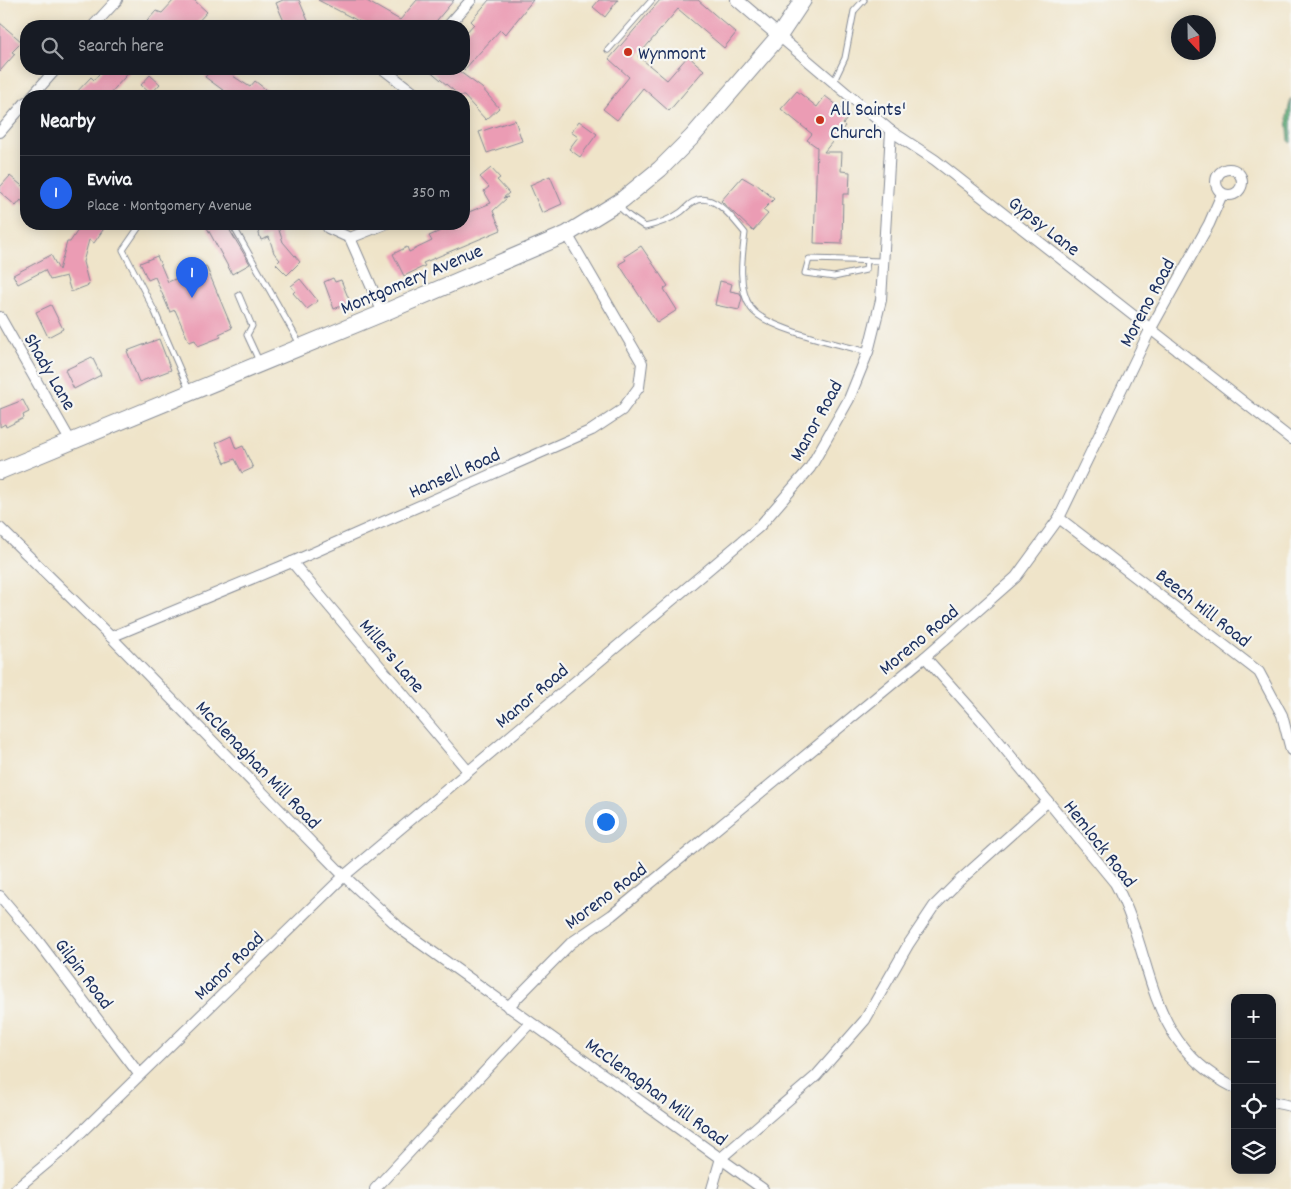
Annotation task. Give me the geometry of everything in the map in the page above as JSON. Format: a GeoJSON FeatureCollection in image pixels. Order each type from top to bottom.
{"type":"FeatureCollection","features":[{"type":"Feature","properties":{"kind":"main road","name":"Montgomery Avenue"},"geometry":{"type":"LineString","coordinates":[[0,471],[302,347],[567,234],[616,204],[660,168],[692,137],[779,36],[803,0]]}},
{"type":"Feature","properties":{"kind":"street"},"geometry":{"type":"LineString","coordinates":[[98,20],[116,0]]}},
{"type":"Feature","properties":{"kind":"street"},"geometry":{"type":"LineString","coordinates":[[453,20],[471,0]]}},
{"type":"Feature","properties":{"kind":"street"},"geometry":{"type":"LineString","coordinates":[[737,0],[779,36]]}},
{"type":"Feature","properties":{"kind":"street","name":"Gypsy Lane"},"geometry":{"type":"LineString","coordinates":[[779,36],[891,131],[935,160],[1291,439]]}},
{"type":"Feature","properties":{"kind":"street"},"geometry":{"type":"LineString","coordinates":[[37,90],[51,75]]}},
{"type":"Feature","properties":{"kind":"street"},"geometry":{"type":"LineString","coordinates":[[391,75],[410,90]]}},
{"type":"Feature","properties":{"kind":"street"},"geometry":{"type":"LineString","coordinates":[[0,132],[20,109]]}},
{"type":"Feature","properties":{"kind":"street","name":"Manor Road"},"geometry":{"type":"LineString","coordinates":[[16,1189],[64,1149],[344,876],[760,527],[810,468],[849,399],[868,352],[881,300],[891,131]]}},
{"type":"Feature","properties":{"kind":"street","name":"Moreno Road"},"geometry":{"type":"LineString","coordinates":[[508,1006],[571,943],[612,915],[925,657],[1016,577],[1059,518],[1150,330],[1209,224],[1222,194]]}},
{"type":"Feature","properties":{"kind":"street"},"geometry":{"type":"LineString","coordinates":[[332,230],[350,238],[383,313]]}},
{"type":"Feature","properties":{"kind":"street"},"geometry":{"type":"LineString","coordinates":[[350,238],[370,230]]}},
{"type":"Feature","properties":{"kind":"street","name":"Hansell Road"},"geometry":{"type":"LineString","coordinates":[[111,637],[292,562],[592,430],[622,410],[639,387],[642,363],[567,234]]}},
{"type":"Feature","properties":{"kind":"street","name":"Shady Lane"},"geometry":{"type":"LineString","coordinates":[[0,317],[71,442]]}},
{"type":"Feature","properties":{"kind":"street","name":"Beech Hill Road"},"geometry":{"type":"LineString","coordinates":[[1059,518],[1259,672],[1282,716],[1291,750]]}},
{"type":"Feature","properties":{"kind":"street","name":"McClenaghan Mill Road"},"geometry":{"type":"LineString","coordinates":[[0,528],[111,637],[344,876],[402,930],[763,1189]]}},
{"type":"Feature","properties":{"kind":"street","name":"Millers Lane"},"geometry":{"type":"LineString","coordinates":[[292,562],[468,771]]}},
{"type":"Feature","properties":{"kind":"street","name":"Hemlock Road"},"geometry":{"type":"LineString","coordinates":[[925,657],[982,721],[1115,883],[1126,904],[1159,1009],[1174,1036],[1185,1052],[1197,1063],[1231,1085]]}},
{"type":"Feature","properties":{"kind":"street"},"geometry":{"type":"LineString","coordinates":[[712,1189],[721,1158],[816,1076],[865,1020],[908,945],[934,906],[1047,802]]}},
{"type":"Feature","properties":{"kind":"street","name":"Gilpin Road"},"geometry":{"type":"LineString","coordinates":[[0,896],[38,941],[139,1074]]}},
{"type":"Feature","properties":{"kind":"street"},"geometry":{"type":"LineString","coordinates":[[375,1189],[530,1023]]}},
{"type":"Feature","properties":{"kind":"street"},"geometry":{"type":"LineString","coordinates":[[1276,1103],[1291,1106]]}},
{"type":"Feature","properties":{"kind":"lane"},"geometry":{"type":"LineString","coordinates":[[608,50],[652,0]]}},
{"type":"Feature","properties":{"kind":"lane"},"geometry":{"type":"LineString","coordinates":[[834,81],[845,58],[854,11],[864,0]]}},
{"type":"Feature","properties":{"kind":"lane"},"geometry":{"type":"LineString","coordinates":[[616,204],[645,227],[661,224],[680,213],[694,201],[708,200],[728,212],[745,233],[742,277],[750,306],[758,317],[807,336],[868,352]]}},
{"type":"Feature","properties":{"kind":"lane"},"geometry":{"type":"LineString","coordinates":[[137,230],[123,250],[156,312],[190,393]]}},
{"type":"Feature","properties":{"kind":"lane"},"geometry":{"type":"LineString","coordinates":[[235,230],[302,347]]}},
{"type":"Feature","properties":{"kind":"lane"},"geometry":{"type":"LineString","coordinates":[[867,260],[866,270],[834,277],[805,273],[809,259],[867,260],[884,261]]}},
{"type":"Feature","properties":{"kind":"lane"},"geometry":{"type":"LineString","coordinates":[[239,296],[252,326],[247,335],[261,364]]}},
{"type":"Feature","properties":{"kind":"green space"},"geometry":{"type":"Polygon","coordinates":[[[1291,98],[1291,143],[1289,142],[1287,116],[1291,98]]]}},
{"type":"Feature","properties":{"kind":"building"},"geometry":{"type":"Polygon","coordinates":[[[174,0],[194,0],[207,12],[200,20],[148,20],[156,11],[162,13],[174,0]]]}},
{"type":"Feature","properties":{"kind":"building"},"geometry":{"type":"Polygon","coordinates":[[[283,0],[299,0],[308,20],[283,20],[276,3],[283,0]]]}},
{"type":"Feature","properties":{"kind":"building"},"geometry":{"type":"Polygon","coordinates":[[[318,0],[365,0],[400,20],[356,20],[318,0]]]}},
{"type":"Feature","properties":{"kind":"building"},"geometry":{"type":"Polygon","coordinates":[[[417,0],[454,0],[437,20],[400,20],[417,0]]]}},
{"type":"Feature","properties":{"kind":"building"},"geometry":{"type":"Polygon","coordinates":[[[489,0],[533,0],[505,35],[500,30],[470,63],[470,28],[474,24],[471,21],[489,0]]]}},
{"type":"Feature","properties":{"kind":"building"},"geometry":{"type":"Polygon","coordinates":[[[599,0],[618,0],[605,17],[593,7],[599,0]]]}},
{"type":"Feature","properties":{"kind":"building","name":"Wynmont"},"geometry":{"type":"Polygon","coordinates":[[[660,0],[698,0],[736,33],[724,48],[678,9],[638,56],[667,80],[688,56],[704,70],[669,111],[643,88],[617,120],[603,109],[629,77],[609,59],[660,0]]]}},
{"type":"Feature","properties":{"kind":"building"},"geometry":{"type":"Polygon","coordinates":[[[0,23],[20,40],[20,44],[12,52],[15,54],[0,71],[0,23]]]}},
{"type":"Feature","properties":{"kind":"building"},"geometry":{"type":"Polygon","coordinates":[[[98,75],[127,75],[113,90],[79,90],[91,77],[94,80],[98,75]]]}},
{"type":"Feature","properties":{"kind":"building"},"geometry":{"type":"Polygon","coordinates":[[[150,75],[160,84],[155,90],[147,90],[141,85],[150,75]]]}},
{"type":"Feature","properties":{"kind":"building"},"geometry":{"type":"Polygon","coordinates":[[[207,75],[234,75],[250,87],[255,81],[266,90],[223,90],[205,77],[207,75]]]}},
{"type":"Feature","properties":{"kind":"building"},"geometry":{"type":"Polygon","coordinates":[[[435,75],[464,75],[482,88],[499,108],[486,120],[470,103],[470,90],[453,90],[435,75]]]}},
{"type":"Feature","properties":{"kind":"building"},"geometry":{"type":"Polygon","coordinates":[[[797,91],[817,107],[825,96],[850,115],[843,124],[845,126],[824,152],[842,152],[841,171],[850,172],[849,194],[843,194],[842,244],[814,243],[817,147],[807,140],[812,134],[781,109],[797,91]]]}},
{"type":"Feature","properties":{"kind":"building"},"geometry":{"type":"Polygon","coordinates":[[[515,120],[522,141],[487,153],[479,132],[515,120]]]}},
{"type":"Feature","properties":{"kind":"building"},"geometry":{"type":"Polygon","coordinates":[[[579,121],[597,134],[580,157],[569,149],[578,137],[571,132],[579,121]]]}},
{"type":"Feature","properties":{"kind":"building"},"geometry":{"type":"Polygon","coordinates":[[[491,168],[500,178],[497,180],[509,193],[503,198],[508,197],[493,211],[501,230],[423,263],[425,266],[404,276],[393,254],[407,247],[409,252],[432,241],[429,236],[442,230],[470,230],[470,212],[491,203],[484,191],[489,187],[480,177],[491,168]]]}},
{"type":"Feature","properties":{"kind":"building"},"geometry":{"type":"Polygon","coordinates":[[[10,176],[20,184],[20,201],[16,206],[0,192],[0,187],[10,176]]]}},
{"type":"Feature","properties":{"kind":"building"},"geometry":{"type":"Polygon","coordinates":[[[550,176],[562,204],[542,213],[530,185],[550,176]]]}},
{"type":"Feature","properties":{"kind":"building"},"geometry":{"type":"Polygon","coordinates":[[[742,177],[755,183],[774,199],[763,210],[768,214],[753,231],[721,201],[742,177]]]}},
{"type":"Feature","properties":{"kind":"building"},"geometry":{"type":"Polygon","coordinates":[[[78,230],[103,230],[94,243],[89,240],[83,262],[89,285],[71,292],[66,276],[50,280],[45,270],[18,284],[13,275],[51,255],[59,270],[67,242],[70,242],[78,230]]]}},
{"type":"Feature","properties":{"kind":"building"},"geometry":{"type":"Polygon","coordinates":[[[208,230],[230,230],[250,264],[232,274],[208,230]]]}},
{"type":"Feature","properties":{"kind":"building"},"geometry":{"type":"Polygon","coordinates":[[[258,230],[279,230],[283,242],[300,262],[287,275],[276,264],[280,260],[274,253],[269,237],[261,240],[258,230]]]}},
{"type":"Feature","properties":{"kind":"building"},"geometry":{"type":"Polygon","coordinates":[[[641,246],[668,286],[664,289],[677,310],[657,323],[619,264],[626,260],[624,257],[641,246]]]}},
{"type":"Feature","properties":{"kind":"building"},"geometry":{"type":"Polygon","coordinates":[[[157,256],[168,282],[206,266],[232,328],[219,334],[221,337],[198,346],[195,340],[189,342],[175,310],[170,312],[155,277],[148,280],[140,263],[157,256]]]}},
{"type":"Feature","properties":{"kind":"building"},"geometry":{"type":"Polygon","coordinates":[[[333,278],[335,282],[341,280],[350,302],[334,309],[324,282],[333,278]]]}},
{"type":"Feature","properties":{"kind":"building"},"geometry":{"type":"Polygon","coordinates":[[[300,279],[318,301],[307,309],[293,293],[295,291],[291,286],[300,279]]]}},
{"type":"Feature","properties":{"kind":"building"},"geometry":{"type":"Polygon","coordinates":[[[720,281],[732,284],[730,291],[740,293],[742,298],[739,310],[715,305],[720,281]]]}},
{"type":"Feature","properties":{"kind":"building"},"geometry":{"type":"Polygon","coordinates":[[[51,305],[63,329],[48,337],[36,312],[51,305]]]}},
{"type":"Feature","properties":{"kind":"building"},"geometry":{"type":"Polygon","coordinates":[[[159,339],[171,370],[139,382],[127,351],[159,339]]]}},
{"type":"Feature","properties":{"kind":"building"},"geometry":{"type":"Polygon","coordinates":[[[92,357],[101,375],[74,389],[65,370],[92,357]]]}},
{"type":"Feature","properties":{"kind":"building"},"geometry":{"type":"Polygon","coordinates":[[[23,400],[29,412],[23,415],[24,418],[6,427],[5,424],[0,427],[0,409],[23,400]]]}},
{"type":"Feature","properties":{"kind":"building"},"geometry":{"type":"Polygon","coordinates":[[[231,436],[236,449],[243,446],[253,468],[242,473],[235,459],[225,463],[216,443],[231,436]]]}},
{"type":"Feature","properties":{"kind":"place","name":"Wynmont"},"geometry":{"type":"Point","coordinates":[628,52]}},
{"type":"Feature","properties":{"kind":"place","name":"All Saints' Church"},"geometry":{"type":"Point","coordinates":[820,120]}},
{"type":"Feature","properties":{"kind":"place","name":"Evviva"},"geometry":{"type":"Point","coordinates":[192,298]}}]}
